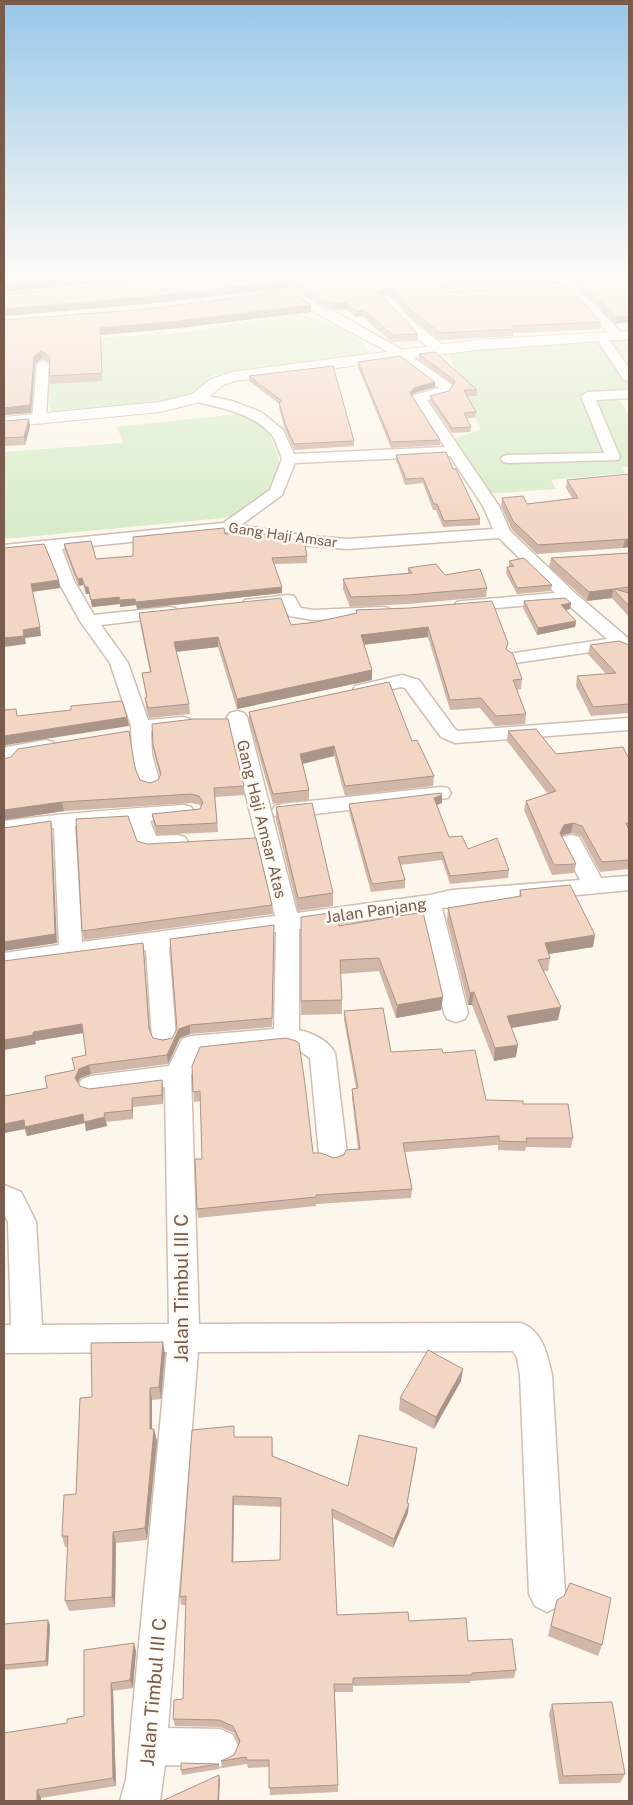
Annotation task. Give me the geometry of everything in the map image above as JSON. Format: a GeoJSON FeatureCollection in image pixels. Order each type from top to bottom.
{"type":"FeatureCollection","features":[{"type":"Feature","properties":{"kind":"street"},"geometry":{"type":"LineString","coordinates":[[198,398],[217,382],[232,377],[340,362]]}},
{"type":"Feature","properties":{"kind":"street"},"geometry":{"type":"LineString","coordinates":[[411,362],[446,387],[443,392],[419,398],[490,506],[503,534],[624,645]]}},
{"type":"Feature","properties":{"kind":"street"},"geometry":{"type":"LineString","coordinates":[[619,362],[629,377]]}},
{"type":"Feature","properties":{"kind":"street"},"geometry":{"type":"LineString","coordinates":[[39,419],[43,364]]}},
{"type":"Feature","properties":{"kind":"street"},"geometry":{"type":"LineString","coordinates":[[508,459],[613,456],[588,396],[629,394]]}},
{"type":"Feature","properties":{"kind":"street"},"geometry":{"type":"LineString","coordinates":[[4,422],[160,407],[198,398],[227,404],[256,415],[278,434],[289,459],[277,492],[227,526]]}},
{"type":"Feature","properties":{"kind":"street"},"geometry":{"type":"LineString","coordinates":[[289,459],[455,451]]}},
{"type":"Feature","properties":{"kind":"street","name":"Gang Haji Amsar"},"geometry":{"type":"LineString","coordinates":[[4,550],[227,526],[300,540],[347,544],[503,534]]}},
{"type":"Feature","properties":{"kind":"street"},"geometry":{"type":"LineString","coordinates":[[53,546],[66,582],[89,620],[119,663],[145,728],[142,754],[150,784]]}},
{"type":"Feature","properties":{"kind":"street"},"geometry":{"type":"LineString","coordinates":[[532,561],[551,560]]}},
{"type":"Feature","properties":{"kind":"street"},"geometry":{"type":"LineString","coordinates":[[446,608],[570,597]]}},
{"type":"Feature","properties":{"kind":"street"},"geometry":{"type":"LineString","coordinates":[[239,605],[288,600],[295,612],[313,615],[399,612]]}},
{"type":"Feature","properties":{"kind":"street"},"geometry":{"type":"LineString","coordinates":[[89,620],[182,610]]}},
{"type":"Feature","properties":{"kind":"street"},"geometry":{"type":"LineString","coordinates":[[515,658],[624,645]]}},
{"type":"Feature","properties":{"kind":"street"},"geometry":{"type":"LineString","coordinates":[[348,693],[402,682],[412,684],[448,733],[454,737],[629,724]]}},
{"type":"Feature","properties":{"kind":"street","name":"Gang Haji Amsar Atas"},"geometry":{"type":"LineString","coordinates":[[236,717],[262,814],[258,838],[288,921]]}},
{"type":"Feature","properties":{"kind":"street"},"geometry":{"type":"LineString","coordinates":[[122,734],[145,728],[199,721]]}},
{"type":"Feature","properties":{"kind":"street"},"geometry":{"type":"LineString","coordinates":[[4,761],[13,751],[63,744]]}},
{"type":"Feature","properties":{"kind":"street"},"geometry":{"type":"LineString","coordinates":[[262,814],[441,793]]}},
{"type":"Feature","properties":{"kind":"street"},"geometry":{"type":"LineString","coordinates":[[4,828],[64,820],[192,812]]}},
{"type":"Feature","properties":{"kind":"street"},"geometry":{"type":"LineString","coordinates":[[137,814],[148,844],[198,841]]}},
{"type":"Feature","properties":{"kind":"street"},"geometry":{"type":"LineString","coordinates":[[64,820],[71,951]]}},
{"type":"Feature","properties":{"kind":"street"},"geometry":{"type":"LineString","coordinates":[[571,842],[594,885]]}},
{"type":"Feature","properties":{"kind":"street","name":"Jalan Panjang"},"geometry":{"type":"LineString","coordinates":[[4,961],[430,903],[452,898],[629,883]]}},
{"type":"Feature","properties":{"kind":"street"},"geometry":{"type":"LineString","coordinates":[[430,903],[456,1013]]}},
{"type":"Feature","properties":{"kind":"street"},"geometry":{"type":"LineString","coordinates":[[288,921],[286,1037],[304,1041],[322,1053],[333,1154]]}},
{"type":"Feature","properties":{"kind":"street"},"geometry":{"type":"LineString","coordinates":[[157,939],[164,1038]]}},
{"type":"Feature","properties":{"kind":"street","name":"Jalan Timbul III C"},"geometry":{"type":"LineString","coordinates":[[139,1801],[142,1796],[148,1746],[184,1338],[178,1075],[191,1046],[286,1037]]}},
{"type":"Feature","properties":{"kind":"street"},"geometry":{"type":"LineString","coordinates":[[91,1086],[178,1075]]}},
{"type":"Feature","properties":{"kind":"street"},"geometry":{"type":"LineString","coordinates":[[4,1197],[11,1200],[22,1222],[15,1338],[521,1337],[532,1354],[536,1375],[547,1594]]}},
{"type":"Feature","properties":{"kind":"street"},"geometry":{"type":"LineString","coordinates":[[148,1746],[220,1748]]}},
{"type":"Feature","properties":{"kind":"green space"},"geometry":{"type":"Polygon","coordinates":[[[48,362],[309,362],[214,375],[187,401],[50,411],[48,362]]]}},
{"type":"Feature","properties":{"kind":"green space"},"geometry":{"type":"Polygon","coordinates":[[[452,362],[629,362],[629,393],[615,394],[629,414],[629,467],[621,467],[625,473],[551,480],[556,489],[487,494],[451,439],[481,430],[452,362]]]}},
{"type":"Feature","properties":{"kind":"green space"},"geometry":{"type":"Polygon","coordinates":[[[247,413],[268,432],[276,449],[281,470],[270,492],[246,512],[223,518],[4,539],[4,452],[123,443],[117,427],[247,413]]]}},
{"type":"Feature","properties":{"kind":"building"},"geometry":{"type":"Polygon","coordinates":[[[4,362],[34,362],[30,405],[4,408],[4,362]]]}},
{"type":"Feature","properties":{"kind":"building"},"geometry":{"type":"Polygon","coordinates":[[[50,362],[102,362],[102,373],[49,376],[50,362]]]}},
{"type":"Feature","properties":{"kind":"building"},"geometry":{"type":"Polygon","coordinates":[[[358,362],[408,362],[435,382],[414,388],[410,393],[440,440],[391,442],[358,362]]]}},
{"type":"Feature","properties":{"kind":"building"},"geometry":{"type":"Polygon","coordinates":[[[430,362],[446,362],[477,390],[464,390],[476,412],[464,413],[471,427],[452,428],[430,396],[449,391],[455,381],[430,362]]]}},
{"type":"Feature","properties":{"kind":"building"},"geometry":{"type":"Polygon","coordinates":[[[333,366],[354,441],[294,444],[285,424],[279,402],[282,401],[249,376],[333,366]]]}},
{"type":"Feature","properties":{"kind":"building"},"geometry":{"type":"Polygon","coordinates":[[[29,419],[24,437],[4,438],[4,421],[29,419]]]}},
{"type":"Feature","properties":{"kind":"building"},"geometry":{"type":"Polygon","coordinates":[[[446,452],[480,519],[444,521],[437,504],[434,504],[423,478],[406,479],[396,455],[446,452]]]}},
{"type":"Feature","properties":{"kind":"building"},"geometry":{"type":"Polygon","coordinates":[[[629,474],[629,539],[538,545],[513,521],[502,498],[523,496],[527,504],[578,498],[567,480],[629,474]]]}},
{"type":"Feature","properties":{"kind":"building"},"geometry":{"type":"Polygon","coordinates":[[[224,528],[225,534],[258,533],[304,541],[307,556],[272,558],[282,587],[136,602],[135,599],[120,600],[119,597],[91,600],[88,587],[85,587],[82,578],[78,579],[64,544],[91,541],[96,559],[133,556],[133,537],[224,528]]]}},
{"type":"Feature","properties":{"kind":"building"},"geometry":{"type":"Polygon","coordinates":[[[44,544],[59,580],[31,584],[40,627],[23,630],[24,636],[4,638],[4,548],[44,544]]]}},
{"type":"Feature","properties":{"kind":"building"},"geometry":{"type":"Polygon","coordinates":[[[629,553],[629,587],[614,589],[629,593],[629,606],[613,589],[589,592],[551,558],[629,553]]]}},
{"type":"Feature","properties":{"kind":"building"},"geometry":{"type":"Polygon","coordinates":[[[524,558],[552,585],[517,588],[507,567],[514,566],[509,561],[524,558]]]}},
{"type":"Feature","properties":{"kind":"building"},"geometry":{"type":"Polygon","coordinates":[[[436,564],[445,575],[480,569],[487,588],[408,595],[351,597],[343,579],[412,573],[408,568],[436,564]]]}},
{"type":"Feature","properties":{"kind":"building"},"geometry":{"type":"Polygon","coordinates":[[[281,598],[291,625],[316,622],[357,613],[356,610],[409,608],[492,601],[508,643],[506,649],[513,654],[522,679],[513,680],[526,714],[496,716],[481,698],[450,700],[428,627],[361,635],[372,670],[237,699],[218,637],[174,642],[189,704],[148,708],[142,673],[151,672],[139,613],[281,598]]]}},
{"type":"Feature","properties":{"kind":"building"},"geometry":{"type":"Polygon","coordinates":[[[565,598],[571,603],[561,605],[576,621],[538,628],[524,601],[565,598]]]}},
{"type":"Feature","properties":{"kind":"building"},"geometry":{"type":"Polygon","coordinates":[[[619,641],[629,645],[629,704],[593,707],[577,676],[616,673],[590,645],[619,641]]]}},
{"type":"Feature","properties":{"kind":"building"},"geometry":{"type":"Polygon","coordinates":[[[389,682],[412,741],[417,740],[434,776],[345,786],[334,746],[300,754],[309,790],[273,794],[249,712],[389,682]]]}},
{"type":"Feature","properties":{"kind":"building"},"geometry":{"type":"Polygon","coordinates":[[[122,701],[127,717],[4,736],[4,710],[16,709],[17,716],[71,710],[71,706],[122,701]]]}},
{"type":"Feature","properties":{"kind":"building"},"geometry":{"type":"Polygon","coordinates":[[[194,719],[228,719],[244,786],[214,788],[217,823],[156,826],[152,814],[200,809],[203,802],[199,796],[191,794],[62,802],[4,810],[4,759],[11,757],[18,749],[129,731],[135,768],[140,780],[150,783],[158,780],[161,774],[153,745],[152,724],[194,719]]]}},
{"type":"Feature","properties":{"kind":"building"},"geometry":{"type":"Polygon","coordinates":[[[536,729],[556,754],[623,747],[629,759],[629,823],[626,823],[629,830],[629,860],[602,862],[582,826],[573,823],[564,825],[560,833],[576,864],[554,865],[526,801],[556,791],[508,731],[536,729]]]}},
{"type":"Feature","properties":{"kind":"building"},"geometry":{"type":"Polygon","coordinates":[[[441,793],[442,795],[434,798],[449,837],[462,836],[468,849],[497,838],[509,870],[450,876],[442,852],[398,857],[405,880],[372,884],[349,804],[441,793]]]}},
{"type":"Feature","properties":{"kind":"building"},"geometry":{"type":"Polygon","coordinates":[[[312,803],[333,893],[298,898],[276,807],[312,803]]]}},
{"type":"Feature","properties":{"kind":"building"},"geometry":{"type":"Polygon","coordinates":[[[128,816],[137,841],[147,844],[256,838],[272,905],[82,931],[76,819],[128,816]]]}},
{"type":"Feature","properties":{"kind":"building"},"geometry":{"type":"Polygon","coordinates":[[[51,821],[55,934],[4,942],[4,828],[51,821]]]}},
{"type":"Feature","properties":{"kind":"building"},"geometry":{"type":"Polygon","coordinates":[[[570,885],[595,935],[545,943],[550,958],[538,960],[561,1007],[507,1016],[518,1045],[495,1048],[474,992],[470,993],[448,908],[521,896],[520,890],[570,885]]]}},
{"type":"Feature","properties":{"kind":"building"},"geometry":{"type":"Polygon","coordinates":[[[337,912],[339,926],[423,912],[443,997],[397,1005],[379,958],[340,960],[342,1000],[301,1001],[301,917],[337,912]]]}},
{"type":"Feature","properties":{"kind":"building"},"geometry":{"type":"Polygon","coordinates":[[[274,925],[272,1018],[190,1025],[179,1029],[167,1055],[89,1065],[79,1069],[75,1078],[80,1086],[89,1089],[162,1080],[162,1095],[132,1098],[132,1110],[104,1113],[105,1117],[84,1122],[83,1114],[25,1127],[24,1120],[4,1124],[4,1096],[47,1088],[45,1076],[75,1070],[72,1058],[86,1055],[82,1024],[33,1032],[33,1035],[4,1040],[4,961],[143,943],[149,1029],[153,1038],[163,1040],[172,1038],[177,1029],[170,939],[274,925]]]}},
{"type":"Feature","properties":{"kind":"building"},"geometry":{"type":"Polygon","coordinates":[[[383,1008],[391,1052],[442,1049],[443,1053],[475,1050],[486,1100],[523,1101],[523,1104],[568,1104],[573,1138],[526,1138],[527,1142],[499,1141],[499,1136],[403,1143],[412,1189],[316,1195],[316,1197],[197,1209],[195,1159],[202,1159],[200,1091],[193,1092],[192,1066],[200,1047],[286,1038],[299,1043],[313,1153],[321,1153],[334,1158],[344,1155],[346,1150],[360,1149],[352,1089],[358,1088],[344,1011],[383,1008]]]}},
{"type":"Feature","properties":{"kind":"building"},"geometry":{"type":"Polygon","coordinates":[[[163,1342],[159,1387],[150,1388],[150,1429],[154,1429],[145,1528],[113,1532],[112,1597],[65,1601],[68,1536],[62,1536],[64,1495],[76,1494],[80,1398],[92,1397],[91,1343],[163,1342]]]}},
{"type":"Feature","properties":{"kind":"building"},"geometry":{"type":"Polygon","coordinates":[[[428,1350],[463,1369],[436,1417],[400,1398],[428,1350]]]}},
{"type":"Feature","properties":{"kind":"building"},"geometry":{"type":"Polygon","coordinates":[[[234,1426],[234,1437],[272,1437],[272,1456],[348,1486],[359,1435],[417,1448],[407,1503],[409,1504],[394,1539],[332,1509],[337,1615],[408,1612],[409,1621],[466,1618],[468,1641],[512,1639],[516,1670],[472,1673],[472,1675],[353,1678],[353,1684],[334,1684],[338,1785],[269,1788],[269,1760],[247,1760],[246,1757],[221,1761],[234,1755],[240,1741],[233,1726],[219,1720],[173,1719],[174,1700],[183,1699],[186,1596],[180,1597],[192,1430],[234,1426]],[[233,1496],[232,1562],[280,1560],[281,1498],[233,1496]]]}},
{"type":"Feature","properties":{"kind":"building"},"geometry":{"type":"Polygon","coordinates":[[[570,1583],[611,1598],[602,1645],[551,1626],[557,1600],[564,1596],[570,1583]]]}},
{"type":"Feature","properties":{"kind":"building"},"geometry":{"type":"Polygon","coordinates":[[[48,1620],[46,1661],[4,1665],[4,1624],[48,1620]]]}},
{"type":"Feature","properties":{"kind":"building"},"geometry":{"type":"Polygon","coordinates":[[[134,1643],[130,1680],[111,1683],[113,1778],[37,1790],[37,1801],[4,1801],[4,1733],[67,1723],[67,1719],[84,1716],[84,1650],[134,1643]]]}},
{"type":"Feature","properties":{"kind":"building"},"geometry":{"type":"Polygon","coordinates":[[[612,1702],[625,1774],[563,1776],[552,1704],[612,1702]]]}},
{"type":"Feature","properties":{"kind":"building"},"geometry":{"type":"Polygon","coordinates":[[[181,1763],[219,1764],[181,1770],[181,1763]]]}},
{"type":"Feature","properties":{"kind":"building"},"geometry":{"type":"Polygon","coordinates":[[[219,1775],[218,1801],[162,1801],[219,1775]]]}}]}
